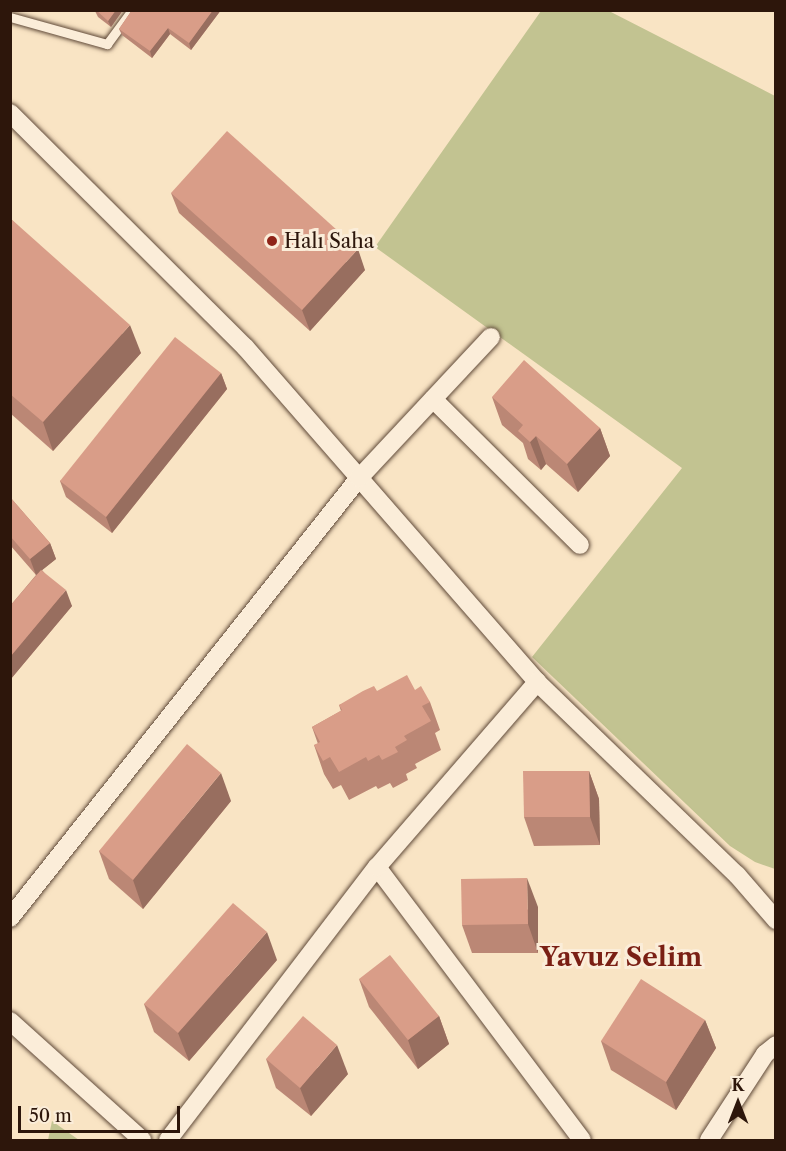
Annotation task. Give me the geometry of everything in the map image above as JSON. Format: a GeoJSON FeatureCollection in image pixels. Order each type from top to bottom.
{"type":"FeatureCollection","features":[{"type":"Feature","properties":{"kind":"street"},"geometry":{"type":"LineString","coordinates":[[10,113],[245,347],[537,682],[737,875],[776,921]]}},
{"type":"Feature","properties":{"kind":"street"},"geometry":{"type":"LineString","coordinates":[[10,918],[359,478],[491,337]]}},
{"type":"Feature","properties":{"kind":"street"},"geometry":{"type":"LineString","coordinates":[[433,399],[580,545]]}},
{"type":"Feature","properties":{"kind":"street"},"geometry":{"type":"LineString","coordinates":[[168,1140],[377,867],[537,682]]}},
{"type":"Feature","properties":{"kind":"street"},"geometry":{"type":"LineString","coordinates":[[377,867],[582,1140]]}},
{"type":"Feature","properties":{"kind":"street"},"geometry":{"type":"LineString","coordinates":[[10,1021],[142,1140]]}},
{"type":"Feature","properties":{"kind":"street"},"geometry":{"type":"LineString","coordinates":[[709,1140],[765,1054],[776,1045]]}},
{"type":"Feature","properties":{"kind":"lane"},"geometry":{"type":"LineString","coordinates":[[10,17],[106,44],[132,10]]}},
{"type":"Feature","properties":{"kind":"green space"},"geometry":{"type":"Polygon","coordinates":[[[541,11],[609,11],[775,96],[775,869],[755,862],[730,846],[532,657],[682,468],[375,247],[541,11]]]}},
{"type":"Feature","properties":{"kind":"green space"},"geometry":{"type":"Polygon","coordinates":[[[52,1121],[79,1140],[48,1140],[52,1121]]]}},
{"type":"Feature","properties":{"kind":"building"},"geometry":{"type":"Polygon","coordinates":[[[96,10],[116,10],[108,21],[96,10]]]}},
{"type":"Feature","properties":{"kind":"building"},"geometry":{"type":"Polygon","coordinates":[[[132,10],[213,10],[189,43],[168,28],[150,51],[119,29],[132,10]]]}},
{"type":"Feature","properties":{"kind":"building","name":"Halı Saha"},"geometry":{"type":"Polygon","coordinates":[[[227,131],[358,249],[302,310],[171,193],[227,131]]]}},
{"type":"Feature","properties":{"kind":"building"},"geometry":{"type":"Polygon","coordinates":[[[10,218],[130,325],[43,422],[10,394],[10,218]]]}},
{"type":"Feature","properties":{"kind":"building"},"geometry":{"type":"Polygon","coordinates":[[[175,337],[221,373],[106,517],[60,481],[175,337]]]}},
{"type":"Feature","properties":{"kind":"building"},"geometry":{"type":"Polygon","coordinates":[[[524,360],[600,428],[567,464],[536,436],[530,442],[518,431],[523,425],[492,397],[524,360]]]}},
{"type":"Feature","properties":{"kind":"building"},"geometry":{"type":"Polygon","coordinates":[[[10,497],[50,543],[30,559],[10,536],[10,497]]]}},
{"type":"Feature","properties":{"kind":"building"},"geometry":{"type":"Polygon","coordinates":[[[41,570],[66,590],[10,657],[10,606],[41,570]]]}},
{"type":"Feature","properties":{"kind":"building"},"geometry":{"type":"Polygon","coordinates":[[[407,675],[415,690],[421,686],[430,702],[422,706],[431,721],[404,736],[407,740],[395,747],[398,752],[382,760],[379,755],[368,761],[366,757],[339,772],[330,757],[323,761],[314,745],[320,742],[312,727],[342,710],[339,705],[363,691],[374,686],[377,691],[407,675]]]}},
{"type":"Feature","properties":{"kind":"building"},"geometry":{"type":"Polygon","coordinates":[[[187,744],[221,773],[133,880],[99,851],[187,744]]]}},
{"type":"Feature","properties":{"kind":"building"},"geometry":{"type":"Polygon","coordinates":[[[523,771],[589,771],[590,817],[524,817],[523,771]]]}},
{"type":"Feature","properties":{"kind":"building"},"geometry":{"type":"Polygon","coordinates":[[[527,878],[528,924],[462,925],[461,879],[527,878]]]}},
{"type":"Feature","properties":{"kind":"building"},"geometry":{"type":"Polygon","coordinates":[[[233,903],[267,932],[178,1033],[144,1004],[233,903]]]}},
{"type":"Feature","properties":{"kind":"building"},"geometry":{"type":"Polygon","coordinates":[[[390,955],[439,1016],[408,1040],[359,979],[390,955]]]}},
{"type":"Feature","properties":{"kind":"building"},"geometry":{"type":"Polygon","coordinates":[[[641,979],[705,1020],[666,1082],[601,1041],[641,979]]]}},
{"type":"Feature","properties":{"kind":"building"},"geometry":{"type":"Polygon","coordinates":[[[303,1016],[337,1045],[300,1088],[266,1059],[303,1016]]]}},
{"type":"Feature","properties":{"kind":"place","name":"Halı Saha"},"geometry":{"type":"Point","coordinates":[272,241]}},
{"type":"Feature","properties":{"kind":"district","name":"Yavuz Selim"},"geometry":{"type":"Point","coordinates":[621,958]}}]}
